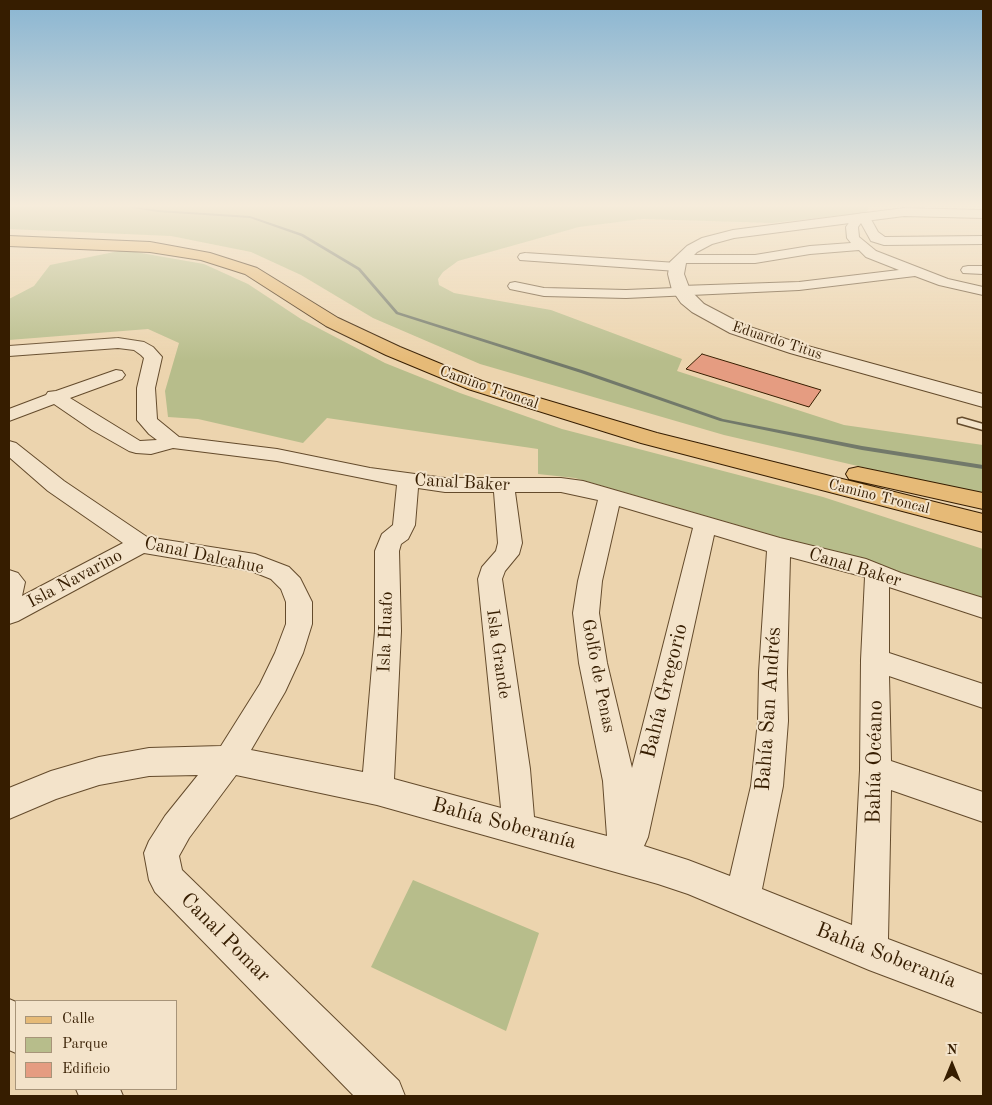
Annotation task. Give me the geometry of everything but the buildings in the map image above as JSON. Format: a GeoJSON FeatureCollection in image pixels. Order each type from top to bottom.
{"type":"FeatureCollection","features":[{"type":"Feature","properties":{"kind":"main road","name":"Camino Troncal"},"geometry":{"type":"LineString","coordinates":[[213,259],[251,271],[332,322],[475,385],[522,401],[649,438],[983,523]]}},
{"type":"Feature","properties":{"kind":"main road","name":"Camino Troncal"},"geometry":{"type":"LineString","coordinates":[[243,259],[264,265],[339,309],[446,362],[500,381],[608,415],[805,466],[983,509]]}},
{"type":"Feature","properties":{"kind":"main road"},"geometry":{"type":"LineString","coordinates":[[805,466],[904,483],[983,501]]}},
{"type":"Feature","properties":{"kind":"main road"},"geometry":{"type":"LineString","coordinates":[[870,495],[983,539]]}},
{"type":"Feature","properties":{"kind":"street"},"geometry":{"type":"LineString","coordinates":[[565,259],[679,263],[758,259]]}},
{"type":"Feature","properties":{"kind":"street"},"geometry":{"type":"LineString","coordinates":[[682,291],[676,274],[679,263],[683,259]]}},
{"type":"Feature","properties":{"kind":"street"},"geometry":{"type":"LineString","coordinates":[[882,259],[913,272],[944,282],[983,291]]}},
{"type":"Feature","properties":{"kind":"street"},"geometry":{"type":"LineString","coordinates":[[968,270],[983,270]]}},
{"type":"Feature","properties":{"kind":"street"},"geometry":{"type":"LineString","coordinates":[[515,286],[544,292],[626,294],[799,286],[913,272]]}},
{"type":"Feature","properties":{"kind":"street","name":"Eduardo Titus"},"geometry":{"type":"LineString","coordinates":[[682,291],[698,308],[750,334],[983,401]]}},
{"type":"Feature","properties":{"kind":"street"},"geometry":{"type":"LineString","coordinates":[[9,351],[118,343],[138,346],[147,351],[153,358],[146,388],[147,420],[156,430],[173,442]]}},
{"type":"Feature","properties":{"kind":"street"},"geometry":{"type":"LineString","coordinates":[[9,415],[54,396],[116,375]]}},
{"type":"Feature","properties":{"kind":"street"},"geometry":{"type":"LineString","coordinates":[[54,396],[99,426],[136,447],[150,448],[173,442]]}},
{"type":"Feature","properties":{"kind":"street","name":"Canal Baker"},"geometry":{"type":"LineString","coordinates":[[173,442],[277,454],[408,480],[445,485],[561,485],[583,488],[779,546],[866,568],[878,574],[983,608]]}},
{"type":"Feature","properties":{"kind":"street","name":"Canal Dalcahue"},"geometry":{"type":"LineString","coordinates":[[9,447],[56,486],[141,544],[255,563],[280,573],[291,584],[299,602],[299,624],[289,653],[271,692],[229,760]]}},
{"type":"Feature","properties":{"kind":"street","name":"Isla Huafo"},"geometry":{"type":"LineString","coordinates":[[377,790],[388,631],[388,551],[390,540],[400,533],[404,525],[408,480]]}},
{"type":"Feature","properties":{"kind":"street","name":"Isla Grande"},"geometry":{"type":"LineString","coordinates":[[504,486],[510,543],[507,554],[494,567],[490,579],[520,828]]}},
{"type":"Feature","properties":{"kind":"street","name":"Golfo de Penas"},"geometry":{"type":"LineString","coordinates":[[610,497],[590,581],[586,613],[593,663],[619,780],[626,858]]}},
{"type":"Feature","properties":{"kind":"street","name":"Bahía Gregorio"},"geometry":{"type":"LineString","coordinates":[[626,858],[705,524]]}},
{"type":"Feature","properties":{"kind":"street","name":"Isla Navarino"},"geometry":{"type":"LineString","coordinates":[[9,614],[141,544]]}},
{"type":"Feature","properties":{"kind":"street","name":"Bahía San Andrés"},"geometry":{"type":"LineString","coordinates":[[742,900],[767,786],[773,721],[779,546]]}},
{"type":"Feature","properties":{"kind":"street","name":"Bahía Océano"},"geometry":{"type":"LineString","coordinates":[[869,951],[876,770],[875,660],[878,574]]}},
{"type":"Feature","properties":{"kind":"street"},"geometry":{"type":"LineString","coordinates":[[9,579],[13,582],[9,597]]}},
{"type":"Feature","properties":{"kind":"street"},"geometry":{"type":"LineString","coordinates":[[875,660],[983,696]]}},
{"type":"Feature","properties":{"kind":"street","name":"Bahía Soberanía"},"geometry":{"type":"LineString","coordinates":[[9,804],[51,786],[99,771],[149,762],[229,760],[377,790],[520,828],[688,877],[869,951],[983,994]]}},
{"type":"Feature","properties":{"kind":"street","name":"Canal Pomar"},"geometry":{"type":"LineString","coordinates":[[229,760],[177,827],[161,853],[167,880],[384,1096]]}},
{"type":"Feature","properties":{"kind":"street"},"geometry":{"type":"LineString","coordinates":[[876,770],[983,807]]}},
{"type":"Feature","properties":{"kind":"street"},"geometry":{"type":"LineString","coordinates":[[9,1019],[15,1031]]}},
{"type":"Feature","properties":{"kind":"lane"},"geometry":{"type":"LineString","coordinates":[[962,421],[983,427]]}},
{"type":"Feature","properties":{"kind":"green space"},"geometry":{"type":"Polygon","coordinates":[[[82,259],[173,259],[204,264],[248,284],[301,319],[385,363],[460,393],[562,429],[823,497],[983,549],[983,599],[893,570],[575,478],[538,474],[538,449],[327,418],[303,443],[198,419],[168,417],[165,391],[179,343],[148,329],[9,340],[9,299],[34,286],[50,265],[82,259]]]}},
{"type":"Feature","properties":{"kind":"green space"},"geometry":{"type":"Polygon","coordinates":[[[265,259],[467,259],[458,261],[443,272],[438,279],[439,285],[454,293],[551,310],[682,359],[677,371],[844,425],[983,445],[983,495],[724,435],[480,364],[373,318],[301,275],[265,259]]]}},
{"type":"Feature","properties":{"kind":"green space"},"geometry":{"type":"Polygon","coordinates":[[[413,880],[539,933],[506,1031],[371,967],[413,880]]]}},
{"type":"Feature","properties":{"kind":"waterway"},"geometry":{"type":"LineString","coordinates":[[342,259],[359,269],[397,313],[583,372],[722,420],[862,448],[983,467]]}}]}
